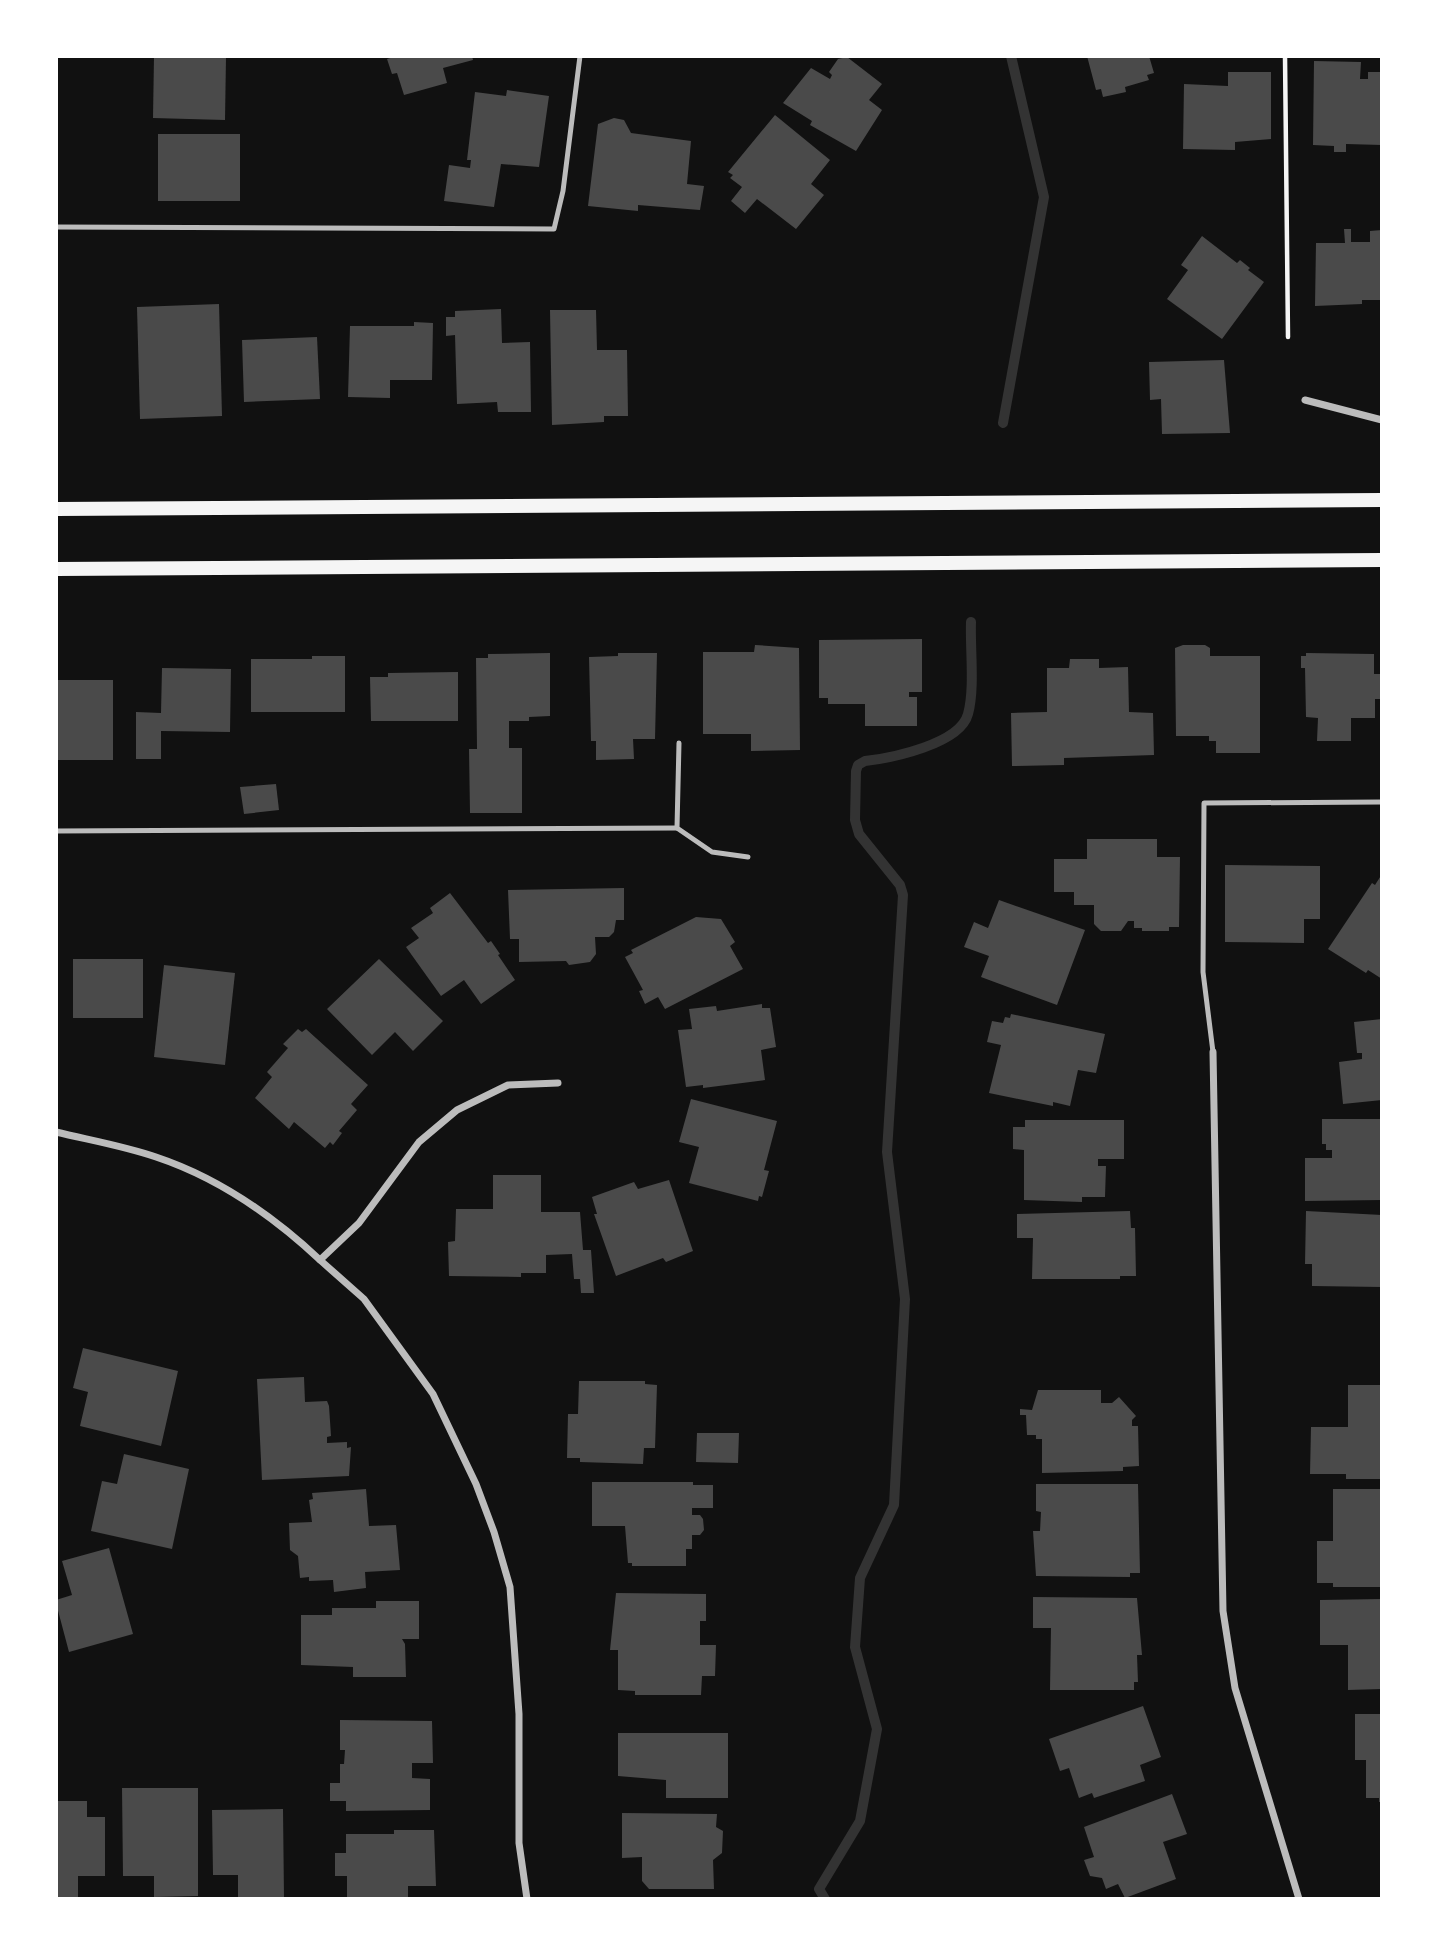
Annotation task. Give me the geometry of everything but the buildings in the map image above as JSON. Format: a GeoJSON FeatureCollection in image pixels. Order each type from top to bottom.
{"type":"FeatureCollection","features":[{"type":"Feature","properties":{"kind":"main road"},"geometry":{"type":"LineString","coordinates":[[56,509],[1382,500]]}},
{"type":"Feature","properties":{"kind":"main road"},"geometry":{"type":"LineString","coordinates":[[56,569],[1382,560]]}},
{"type":"Feature","properties":{"kind":"street"},"geometry":{"type":"LineString","coordinates":[[1305,400],[1382,419]]}},
{"type":"Feature","properties":{"kind":"street"},"geometry":{"type":"LineString","coordinates":[[1213,1052],[1223,1611],[1234,1688],[1299,1899]]}},
{"type":"Feature","properties":{"kind":"street"},"geometry":{"type":"LineString","coordinates":[[320,1259],[359,1223],[419,1142],[457,1110],[508,1084],[558,1083]]}},
{"type":"Feature","properties":{"kind":"street"},"geometry":{"type":"LineString","coordinates":[[56,1132],[154,1156],[224,1186],[285,1227],[364,1299],[433,1394],[476,1484],[510,1587],[519,1714],[519,1843],[527,1899]]}},
{"type":"Feature","properties":{"kind":"lane"},"geometry":{"type":"LineString","coordinates":[[56,227],[554,229],[564,191],[580,56]]}},
{"type":"Feature","properties":{"kind":"lane"},"geometry":{"type":"LineString","coordinates":[[677,828],[679,743]]}},
{"type":"Feature","properties":{"kind":"lane"},"geometry":{"type":"LineString","coordinates":[[1213,1052],[1203,972],[1204,803],[1382,802]]}},
{"type":"Feature","properties":{"kind":"lane"},"geometry":{"type":"LineString","coordinates":[[56,831],[677,828],[712,852],[748,857]]}},
{"type":"Feature","properties":{"kind":"path"},"geometry":{"type":"LineString","coordinates":[[1285,56],[1288,337]]}},
{"type":"Feature","properties":{"kind":"waterway"},"geometry":{"type":"LineString","coordinates":[[1003,423],[1044,197],[1011,56]]}},
{"type":"Feature","properties":{"kind":"waterway"},"geometry":{"type":"LineString","coordinates":[[825,1899],[819,1889],[860,1821],[877,1729],[855,1647],[860,1578],[894,1505],[905,1299],[887,1152],[903,895],[900,885],[859,834],[855,820],[856,771],[858,765],[865,761],[924,748],[952,734],[962,725],[968,714],[971,693],[971,622]]}}]}
